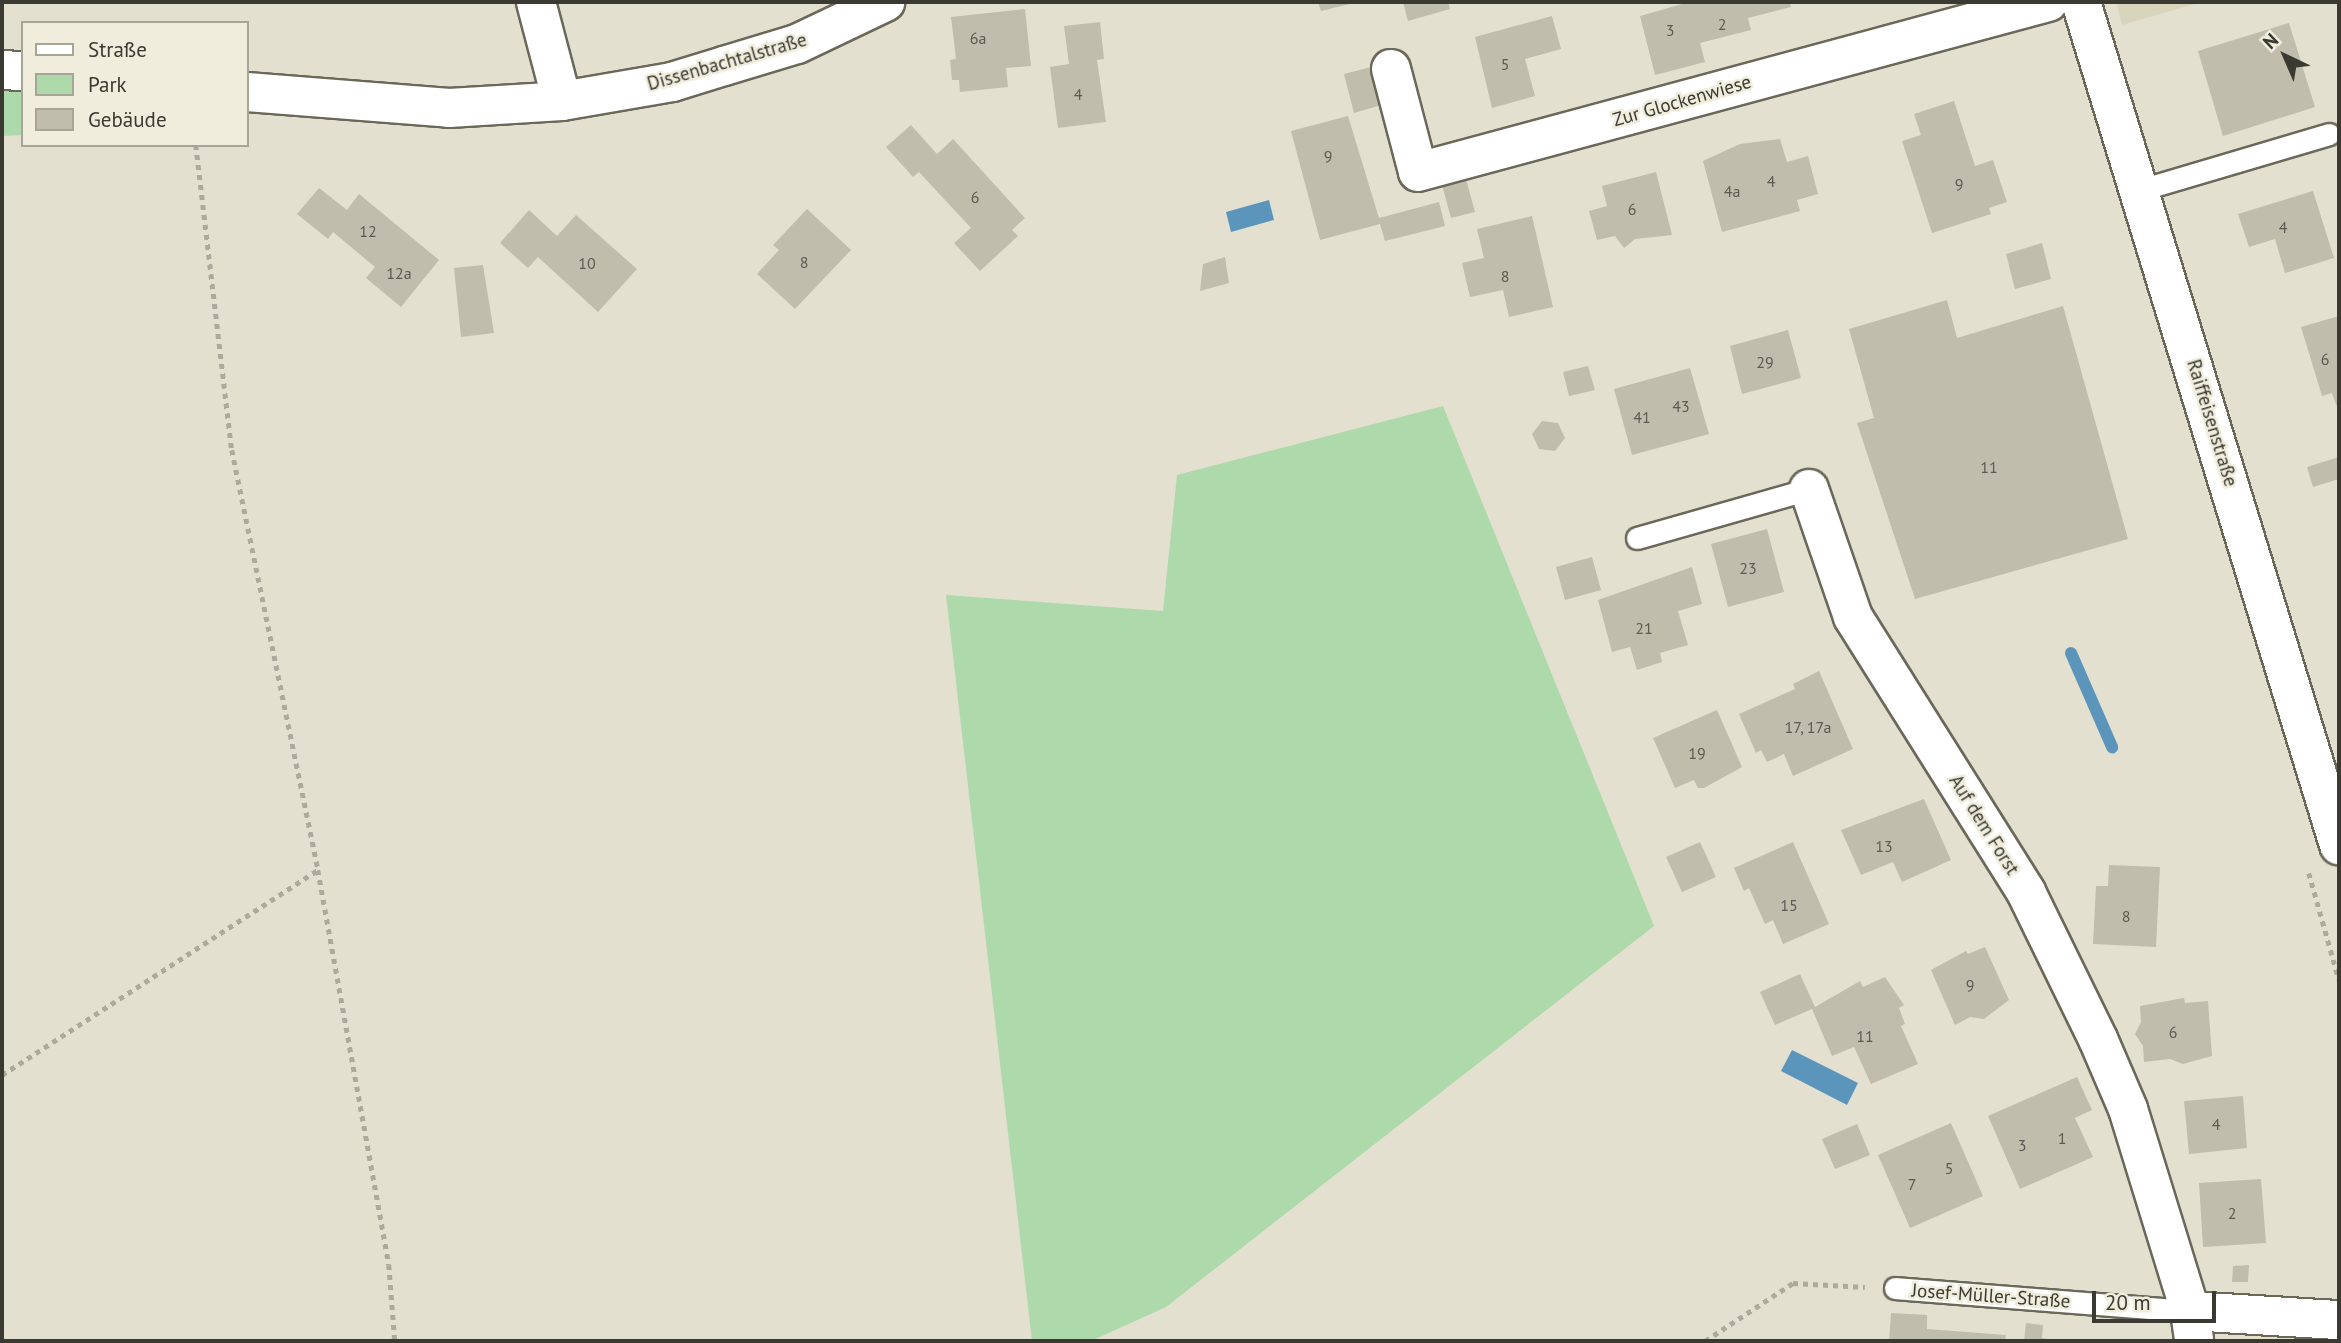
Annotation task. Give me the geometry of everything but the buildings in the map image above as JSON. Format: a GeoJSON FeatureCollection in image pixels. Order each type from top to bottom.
{"type":"FeatureCollection","features":[{"type":"Feature","properties":{"kind":"street"},"geometry":{"type":"LineString","coordinates":[[536,2],[562,101]]}},
{"type":"Feature","properties":{"kind":"street","name":"Dissenbachtalstraße"},"geometry":{"type":"LineString","coordinates":[[248,92],[449,108],[562,101],[672,82],[797,44],[885,2]]}},
{"type":"Feature","properties":{"kind":"street","name":"Zur Glockenwiese"},"geometry":{"type":"LineString","coordinates":[[1391,69],[1418,172],[2048,2]]}},
{"type":"Feature","properties":{"kind":"street","name":"Raiffeisenstraße"},"geometry":{"type":"LineString","coordinates":[[2081,2],[2339,845]]}},
{"type":"Feature","properties":{"kind":"street"},"geometry":{"type":"LineString","coordinates":[[2,70],[21,71]]}},
{"type":"Feature","properties":{"kind":"street","name":"Auf dem Forst"},"geometry":{"type":"LineString","coordinates":[[1808,489],[1853,617],[2026,892],[2098,1039],[2128,1109],[2192,1326]]}},
{"type":"Feature","properties":{"kind":"street","name":"Josef-Müller-Straße"},"geometry":{"type":"LineString","coordinates":[[2192,1326],[2339,1320]]}},
{"type":"Feature","properties":{"kind":"lane"},"geometry":{"type":"LineString","coordinates":[[2140,190],[2329,134]]}},
{"type":"Feature","properties":{"kind":"lane","name":"Auf dem Forst"},"geometry":{"type":"LineString","coordinates":[[1637,538],[1808,489]]}},
{"type":"Feature","properties":{"kind":"lane","name":"Josef-Müller-Straße"},"geometry":{"type":"LineString","coordinates":[[1895,1288],[2192,1326]]}},
{"type":"Feature","properties":{"kind":"path"},"geometry":{"type":"LineString","coordinates":[[196,147],[232,450],[318,870],[389,1265],[395,1341]]}},
{"type":"Feature","properties":{"kind":"path"},"geometry":{"type":"LineString","coordinates":[[2,1075],[318,870]]}},
{"type":"Feature","properties":{"kind":"path"},"geometry":{"type":"LineString","coordinates":[[1705,1341],[1793,1283],[1895,1288]]}},
{"type":"Feature","properties":{"kind":"shaded area"},"geometry":{"type":"Polygon","coordinates":[[[2116,2],[2202,2],[2122,25],[2116,2]]]}},
{"type":"Feature","properties":{"kind":"green space"},"geometry":{"type":"Polygon","coordinates":[[[2,80],[21,83],[21,135],[2,136],[2,80]]]}},
{"type":"Feature","properties":{"kind":"green space"},"geometry":{"type":"Polygon","coordinates":[[[1443,406],[1654,926],[1166,1307],[1091,1341],[1032,1341],[946,595],[1163,611],[1177,475],[1443,406]]]}},
{"type":"Feature","properties":{"kind":"water"},"geometry":{"type":"Polygon","coordinates":[[[1269,200],[1274,220],[1231,232],[1226,212],[1269,200]]]}},
{"type":"Feature","properties":{"kind":"water"},"geometry":{"type":"Polygon","coordinates":[[[1792,1050],[1858,1083],[1847,1105],[1781,1071],[1792,1050]]]}},
{"type":"Feature","properties":{"kind":"waterway"},"geometry":{"type":"LineString","coordinates":[[2071,653],[2112,747]]}}]}
